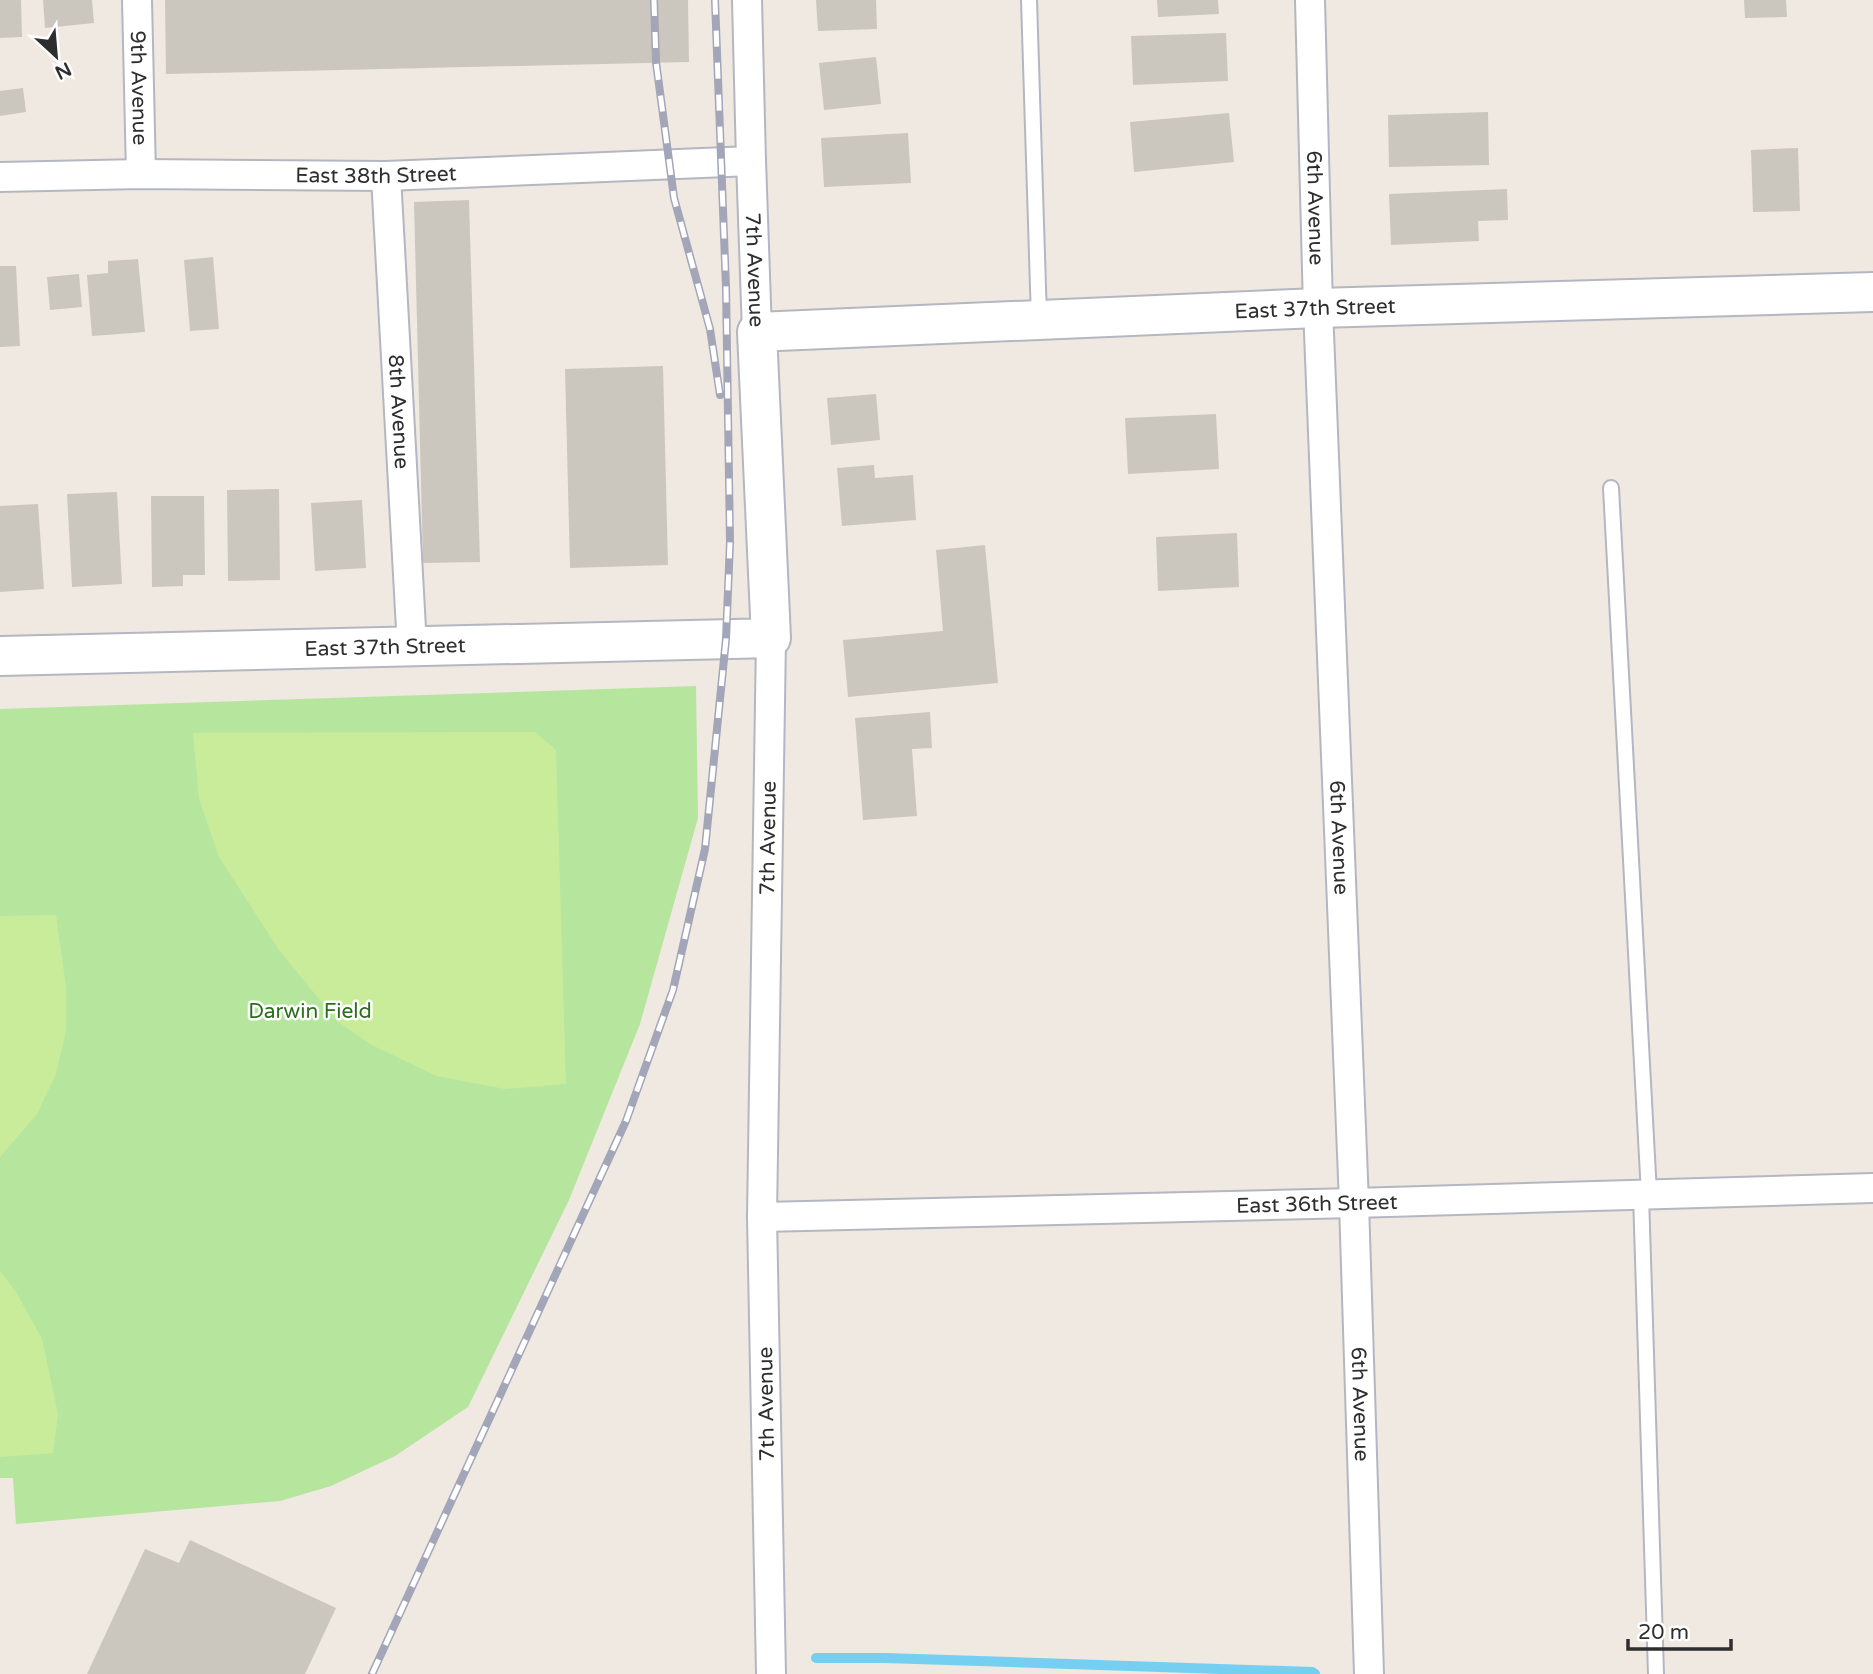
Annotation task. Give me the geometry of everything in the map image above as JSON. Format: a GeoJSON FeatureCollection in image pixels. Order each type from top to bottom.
{"type":"FeatureCollection","features":[{"type":"Feature","properties":{"kind":"street","name":"9th Avenue"},"geometry":{"type":"LineString","coordinates":[[136,0],[141,174]]}},
{"type":"Feature","properties":{"kind":"street","name":"7th Avenue"},"geometry":{"type":"LineString","coordinates":[[747,0],[757,332],[771,638],[762,1217],[771,1674]]}},
{"type":"Feature","properties":{"kind":"street","name":"6th Avenue"},"geometry":{"type":"LineString","coordinates":[[1310,0],[1318,308],[1354,1203],[1369,1674]]}},
{"type":"Feature","properties":{"kind":"street","name":"East 38th Street"},"geometry":{"type":"LineString","coordinates":[[0,177],[141,174],[386,176],[751,161]]}},
{"type":"Feature","properties":{"kind":"street","name":"8th Avenue"},"geometry":{"type":"LineString","coordinates":[[386,176],[412,647]]}},
{"type":"Feature","properties":{"kind":"street","name":"East 37th Street"},"geometry":{"type":"LineString","coordinates":[[757,332],[1318,308],[1873,292]]}},
{"type":"Feature","properties":{"kind":"street","name":"East 37th Street"},"geometry":{"type":"LineString","coordinates":[[0,656],[771,638]]}},
{"type":"Feature","properties":{"kind":"street","name":"East 36th Street"},"geometry":{"type":"LineString","coordinates":[[762,1217],[1873,1188]]}},
{"type":"Feature","properties":{"kind":"lane"},"geometry":{"type":"LineString","coordinates":[[1029,0],[1039,320]]}},
{"type":"Feature","properties":{"kind":"lane"},"geometry":{"type":"LineString","coordinates":[[1611,488],[1645,1195],[1656,1674]]}},
{"type":"Feature","properties":{"kind":"green space","name":"Darwin Field"},"geometry":{"type":"Polygon","coordinates":[[[696,686],[698,818],[640,1024],[569,1200],[468,1407],[395,1456],[331,1486],[280,1501],[16,1524],[13,1478],[0,1478],[0,709],[696,686]]]}},
{"type":"Feature","properties":{"kind":"green space"},"geometry":{"type":"Polygon","coordinates":[[[535,732],[556,750],[566,1084],[505,1089],[436,1076],[370,1044],[337,1021],[279,950],[219,857],[199,799],[193,733],[535,732]]]}},
{"type":"Feature","properties":{"kind":"green space"},"geometry":{"type":"Polygon","coordinates":[[[56,915],[66,987],[66,1031],[56,1074],[37,1114],[0,1157],[0,916],[56,915]]]}},
{"type":"Feature","properties":{"kind":"green space"},"geometry":{"type":"Polygon","coordinates":[[[0,1271],[16,1292],[42,1339],[58,1414],[53,1453],[0,1457],[0,1271]]]}},
{"type":"Feature","properties":{"kind":"building"},"geometry":{"type":"Polygon","coordinates":[[[0,0],[21,0],[22,37],[0,38],[0,0]]]}},
{"type":"Feature","properties":{"kind":"building"},"geometry":{"type":"Polygon","coordinates":[[[43,0],[92,0],[94,23],[45,28],[43,0]]]}},
{"type":"Feature","properties":{"kind":"building"},"geometry":{"type":"Polygon","coordinates":[[[165,0],[688,0],[689,62],[166,74],[165,0]]]}},
{"type":"Feature","properties":{"kind":"building"},"geometry":{"type":"Polygon","coordinates":[[[816,0],[876,0],[877,29],[818,31],[816,0]]]}},
{"type":"Feature","properties":{"kind":"building"},"geometry":{"type":"Polygon","coordinates":[[[1157,0],[1218,0],[1219,14],[1158,17],[1157,0]]]}},
{"type":"Feature","properties":{"kind":"building"},"geometry":{"type":"Polygon","coordinates":[[[1744,0],[1786,0],[1787,17],[1745,18],[1744,0]]]}},
{"type":"Feature","properties":{"kind":"building"},"geometry":{"type":"Polygon","coordinates":[[[1226,33],[1228,81],[1133,85],[1131,36],[1226,33]]]}},
{"type":"Feature","properties":{"kind":"building"},"geometry":{"type":"Polygon","coordinates":[[[876,57],[881,104],[824,110],[819,63],[876,57]]]}},
{"type":"Feature","properties":{"kind":"building"},"geometry":{"type":"Polygon","coordinates":[[[23,88],[26,112],[0,116],[0,91],[23,88]]]}},
{"type":"Feature","properties":{"kind":"building"},"geometry":{"type":"Polygon","coordinates":[[[1488,112],[1489,165],[1389,167],[1388,115],[1488,112]]]}},
{"type":"Feature","properties":{"kind":"building"},"geometry":{"type":"Polygon","coordinates":[[[1229,113],[1234,162],[1134,172],[1130,122],[1229,113]]]}},
{"type":"Feature","properties":{"kind":"building"},"geometry":{"type":"Polygon","coordinates":[[[908,133],[911,183],[824,187],[821,138],[908,133]]]}},
{"type":"Feature","properties":{"kind":"building"},"geometry":{"type":"Polygon","coordinates":[[[1798,148],[1800,211],[1753,212],[1751,150],[1798,148]]]}},
{"type":"Feature","properties":{"kind":"building"},"geometry":{"type":"Polygon","coordinates":[[[1507,189],[1508,220],[1478,221],[1479,241],[1391,245],[1389,194],[1507,189]]]}},
{"type":"Feature","properties":{"kind":"building"},"geometry":{"type":"Polygon","coordinates":[[[469,200],[480,562],[423,563],[414,202],[469,200]]]}},
{"type":"Feature","properties":{"kind":"building"},"geometry":{"type":"Polygon","coordinates":[[[213,257],[219,329],[190,331],[184,260],[213,257]]]}},
{"type":"Feature","properties":{"kind":"building"},"geometry":{"type":"Polygon","coordinates":[[[138,259],[145,332],[92,336],[87,275],[108,273],[108,261],[138,259]]]}},
{"type":"Feature","properties":{"kind":"building"},"geometry":{"type":"Polygon","coordinates":[[[0,266],[16,266],[20,346],[0,347],[0,266]]]}},
{"type":"Feature","properties":{"kind":"building"},"geometry":{"type":"Polygon","coordinates":[[[79,274],[82,307],[50,310],[47,277],[79,274]]]}},
{"type":"Feature","properties":{"kind":"building"},"geometry":{"type":"Polygon","coordinates":[[[663,366],[668,565],[570,568],[565,369],[663,366]]]}},
{"type":"Feature","properties":{"kind":"building"},"geometry":{"type":"Polygon","coordinates":[[[876,394],[880,440],[831,445],[827,398],[876,394]]]}},
{"type":"Feature","properties":{"kind":"building"},"geometry":{"type":"Polygon","coordinates":[[[1216,414],[1219,469],[1128,474],[1125,418],[1216,414]]]}},
{"type":"Feature","properties":{"kind":"building"},"geometry":{"type":"Polygon","coordinates":[[[874,465],[875,478],[913,475],[916,520],[842,526],[837,468],[874,465]]]}},
{"type":"Feature","properties":{"kind":"building"},"geometry":{"type":"Polygon","coordinates":[[[279,489],[280,580],[228,581],[227,490],[279,489]]]}},
{"type":"Feature","properties":{"kind":"building"},"geometry":{"type":"Polygon","coordinates":[[[117,492],[122,584],[72,587],[67,494],[117,492]]]}},
{"type":"Feature","properties":{"kind":"building"},"geometry":{"type":"Polygon","coordinates":[[[151,496],[204,496],[205,575],[183,575],[183,586],[152,587],[151,496]]]}},
{"type":"Feature","properties":{"kind":"building"},"geometry":{"type":"Polygon","coordinates":[[[362,500],[366,568],[315,571],[311,503],[362,500]]]}},
{"type":"Feature","properties":{"kind":"building"},"geometry":{"type":"Polygon","coordinates":[[[38,504],[44,589],[0,592],[0,506],[38,504]]]}},
{"type":"Feature","properties":{"kind":"building"},"geometry":{"type":"Polygon","coordinates":[[[1237,533],[1239,587],[1158,591],[1156,537],[1237,533]]]}},
{"type":"Feature","properties":{"kind":"building"},"geometry":{"type":"Polygon","coordinates":[[[985,545],[998,683],[848,697],[843,640],[943,631],[936,550],[985,545]]]}},
{"type":"Feature","properties":{"kind":"building"},"geometry":{"type":"Polygon","coordinates":[[[930,712],[932,748],[912,749],[917,816],[863,820],[855,718],[930,712]]]}},
{"type":"Feature","properties":{"kind":"building"},"geometry":{"type":"Polygon","coordinates":[[[190,1540],[336,1608],[305,1674],[87,1674],[145,1549],[179,1563],[190,1540]]]}},
{"type":"Feature","properties":{"kind":"waterway"},"geometry":{"type":"LineString","coordinates":[[816,1658],[885,1658],[1315,1674]]}},
{"type":"Feature","properties":{"kind":"railway"},"geometry":{"type":"LineString","coordinates":[[654,0],[656,62],[674,198],[710,329],[720,395]]}},
{"type":"Feature","properties":{"kind":"railway"},"geometry":{"type":"LineString","coordinates":[[372,1674],[626,1121],[673,990],[705,849],[726,639],[730,542],[726,288],[715,0]]}}]}
